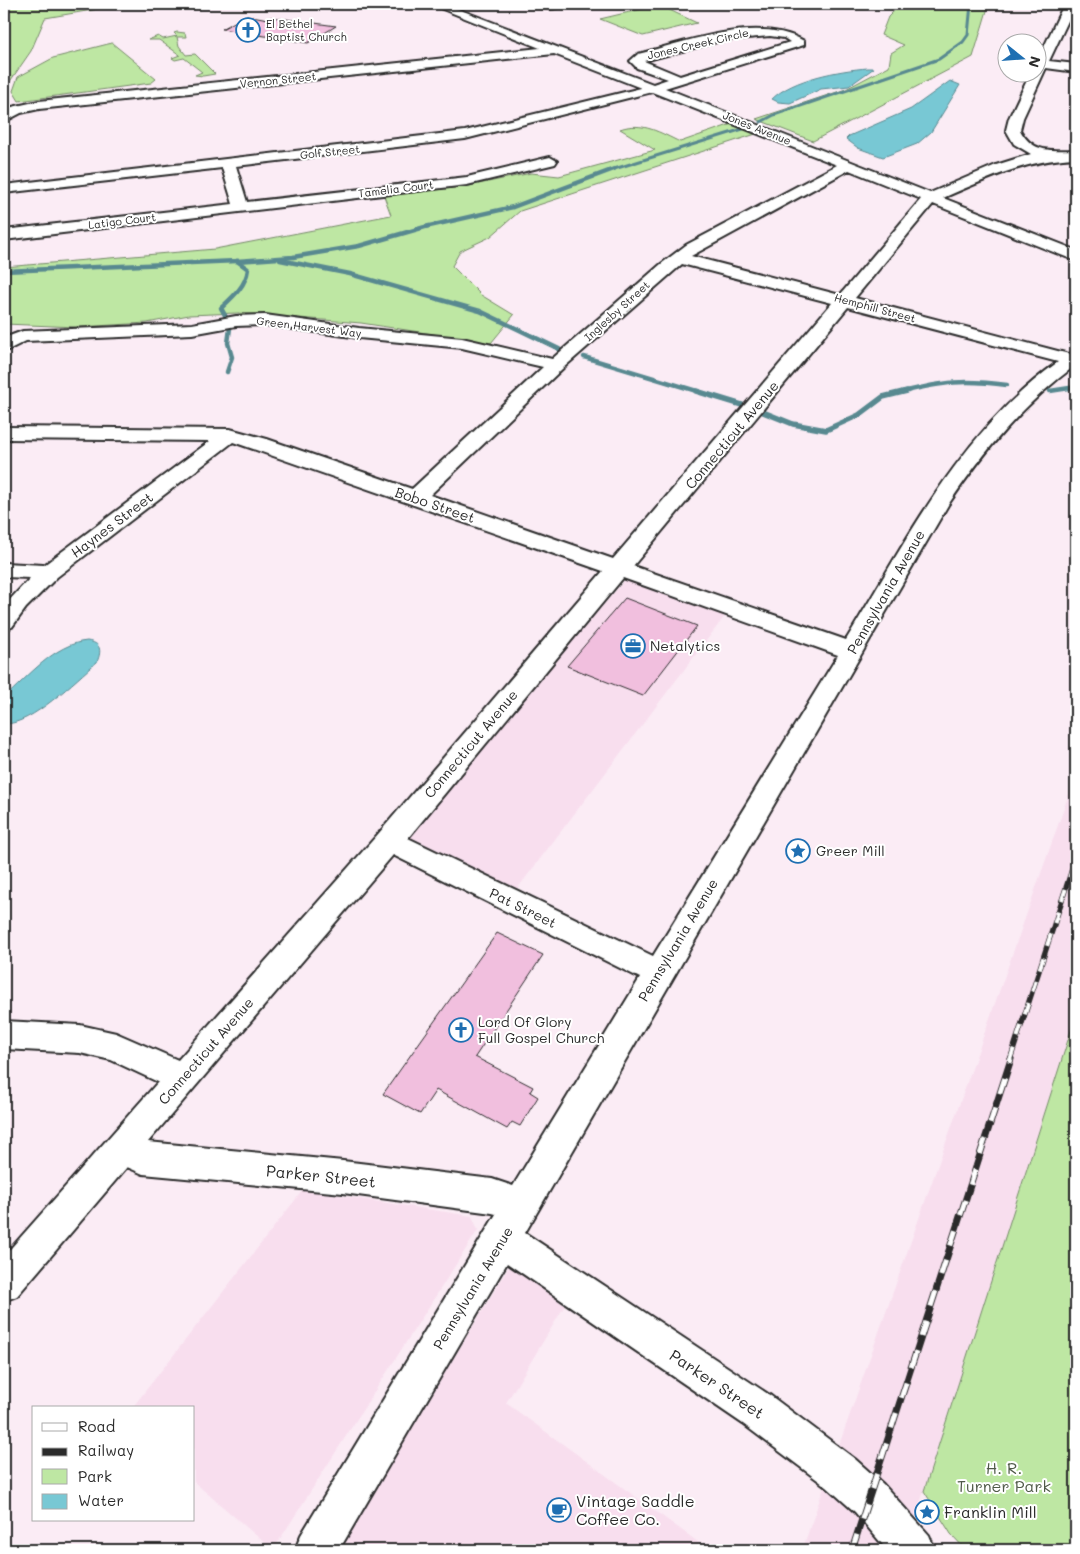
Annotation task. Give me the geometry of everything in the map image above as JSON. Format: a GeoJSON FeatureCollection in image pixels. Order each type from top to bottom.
{"type":"FeatureCollection","features":[{"type":"Feature","properties":{"kind":"street","name":"Jones Avenue"},"geometry":{"type":"LineString","coordinates":[[436,4],[1076,256]]}},
{"type":"Feature","properties":{"kind":"street"},"geometry":{"type":"LineString","coordinates":[[538,4],[559,4]]}},
{"type":"Feature","properties":{"kind":"street"},"geometry":{"type":"LineString","coordinates":[[1048,53],[1070,4]]}},
{"type":"Feature","properties":{"kind":"street","name":"Jones Creek Circle"},"geometry":{"type":"LineString","coordinates":[[652,88],[800,43],[790,37],[774,33],[751,32],[642,57],[636,61],[641,65],[678,79]]}},
{"type":"Feature","properties":{"kind":"street","name":"Vernon Street"},"geometry":{"type":"LineString","coordinates":[[4,118],[17,110],[39,106],[554,50]]}},
{"type":"Feature","properties":{"kind":"street"},"geometry":{"type":"LineString","coordinates":[[1048,65],[1076,68]]}},
{"type":"Feature","properties":{"kind":"street"},"geometry":{"type":"LineString","coordinates":[[1034,82],[1016,118],[1013,130],[1019,141],[1042,155]]}},
{"type":"Feature","properties":{"kind":"street","name":"Golf Street"},"geometry":{"type":"LineString","coordinates":[[4,189],[465,135],[543,118],[652,88]]}},
{"type":"Feature","properties":{"kind":"street"},"geometry":{"type":"LineString","coordinates":[[930,198],[1024,159],[1042,155],[1076,154]]}},
{"type":"Feature","properties":{"kind":"street","name":"Tamelia Court"},"geometry":{"type":"LineString","coordinates":[[241,207],[467,181],[550,161]]}},
{"type":"Feature","properties":{"kind":"street"},"geometry":{"type":"LineString","coordinates":[[228,164],[241,207]]}},
{"type":"Feature","properties":{"kind":"street","name":"Inglesby Street"},"geometry":{"type":"LineString","coordinates":[[415,498],[556,365],[679,258],[723,231],[848,165]]}},
{"type":"Feature","properties":{"kind":"street","name":"Connecticut Avenue"},"geometry":{"type":"LineString","coordinates":[[4,1283],[389,841],[619,570],[930,198]]}},
{"type":"Feature","properties":{"kind":"street","name":"Latigo Court"},"geometry":{"type":"LineString","coordinates":[[4,235],[241,207]]}},
{"type":"Feature","properties":{"kind":"street","name":"Hemphill Street"},"geometry":{"type":"LineString","coordinates":[[679,258],[1074,359]]}},
{"type":"Feature","properties":{"kind":"street","name":"Green Harvest Way"},"geometry":{"type":"LineString","coordinates":[[4,348],[9,342],[23,336],[192,329],[236,321],[265,320],[359,333],[462,343],[556,365]]}},
{"type":"Feature","properties":{"kind":"street","name":"Pennsylvania Avenue"},"geometry":{"type":"LineString","coordinates":[[316,1550],[522,1206],[658,973],[852,651],[934,508],[974,452],[1019,401],[1074,359]]}},
{"type":"Feature","properties":{"kind":"street","name":"Bobo Street"},"geometry":{"type":"LineString","coordinates":[[4,433],[230,435],[852,651]]}},
{"type":"Feature","properties":{"kind":"street","name":"Haynes Street"},"geometry":{"type":"LineString","coordinates":[[4,622],[18,603],[49,572],[230,435]]}},
{"type":"Feature","properties":{"kind":"street"},"geometry":{"type":"LineString","coordinates":[[4,570],[49,572]]}},
{"type":"Feature","properties":{"kind":"street","name":"Pat Street"},"geometry":{"type":"LineString","coordinates":[[389,841],[658,973]]}},
{"type":"Feature","properties":{"kind":"street"},"geometry":{"type":"LineString","coordinates":[[4,1035],[80,1039],[116,1047],[183,1078]]}},
{"type":"Feature","properties":{"kind":"street","name":"Parker Street"},"geometry":{"type":"LineString","coordinates":[[124,1144],[143,1158],[343,1177],[492,1196],[522,1206]]}},
{"type":"Feature","properties":{"kind":"street","name":"Parker Street"},"geometry":{"type":"LineString","coordinates":[[502,1239],[757,1410],[841,1472],[869,1498],[914,1550]]}},
{"type":"Feature","properties":{"kind":"shaded area"},"geometry":{"type":"Polygon","coordinates":[[[625,580],[725,616],[514,893],[403,839],[625,580]]]}},
{"type":"Feature","properties":{"kind":"shaded area"},"geometry":{"type":"Polygon","coordinates":[[[1076,774],[1076,1015],[905,1550],[802,1550],[1076,774]]]}},
{"type":"Feature","properties":{"kind":"shaded area"},"geometry":{"type":"Polygon","coordinates":[[[303,1190],[472,1216],[478,1230],[273,1550],[195,1483],[195,1406],[134,1406],[303,1190]]]}},
{"type":"Feature","properties":{"kind":"shaded area"},"geometry":{"type":"Polygon","coordinates":[[[513,1260],[570,1297],[506,1403],[709,1550],[338,1550],[513,1260]]]}},
{"type":"Feature","properties":{"kind":"green space"},"geometry":{"type":"Polygon","coordinates":[[[4,4],[128,4],[45,18],[31,51],[4,90],[4,4]]]}},
{"type":"Feature","properties":{"kind":"green space"},"geometry":{"type":"Polygon","coordinates":[[[901,4],[989,4],[973,57],[813,141],[756,119],[846,89],[889,66],[891,53],[904,45],[881,35],[888,17],[901,4]]]}},
{"type":"Feature","properties":{"kind":"green space"},"geometry":{"type":"Polygon","coordinates":[[[659,5],[697,23],[643,36],[600,19],[659,5]]]}},
{"type":"Feature","properties":{"kind":"green space"},"geometry":{"type":"Polygon","coordinates":[[[174,33],[185,33],[186,37],[177,37],[179,46],[186,55],[195,54],[215,74],[195,75],[202,72],[184,58],[175,60],[172,58],[180,55],[159,40],[148,40],[158,36],[163,39],[177,36],[174,33]]]}},
{"type":"Feature","properties":{"kind":"green space"},"geometry":{"type":"Polygon","coordinates":[[[112,43],[156,79],[151,83],[19,101],[13,91],[18,77],[53,58],[112,43]]]}},
{"type":"Feature","properties":{"kind":"green space"},"geometry":{"type":"Polygon","coordinates":[[[732,124],[762,132],[520,211],[490,237],[460,251],[452,266],[481,295],[514,315],[491,343],[361,323],[237,313],[189,315],[147,323],[78,327],[4,324],[4,267],[215,249],[391,215],[384,196],[469,186],[531,173],[559,176],[655,150],[620,129],[636,126],[644,127],[680,142],[732,124]]]}},
{"type":"Feature","properties":{"kind":"green space","name":"H. R. Turner Park"},"geometry":{"type":"Polygon","coordinates":[[[1076,1015],[1076,1550],[966,1550],[951,1534],[924,1491],[1076,1015]]]}},
{"type":"Feature","properties":{"kind":"water"},"geometry":{"type":"Polygon","coordinates":[[[874,68],[849,86],[821,89],[790,103],[778,102],[772,99],[781,92],[804,81],[831,73],[874,68]]]}},
{"type":"Feature","properties":{"kind":"water"},"geometry":{"type":"Polygon","coordinates":[[[950,81],[960,85],[931,132],[917,144],[883,157],[858,148],[846,139],[911,109],[950,81]]]}},
{"type":"Feature","properties":{"kind":"water"},"geometry":{"type":"Polygon","coordinates":[[[87,641],[98,645],[100,654],[97,662],[40,710],[15,722],[4,724],[4,698],[42,663],[63,648],[87,641]]]}},
{"type":"Feature","properties":{"kind":"building","name":"El Bethel Baptist Church"},"geometry":{"type":"Polygon","coordinates":[[[247,15],[336,26],[308,43],[222,29],[247,15]]]}},
{"type":"Feature","properties":{"kind":"building","name":"Netalytics"},"geometry":{"type":"Polygon","coordinates":[[[625,598],[697,626],[643,696],[567,666],[625,598]]]}},
{"type":"Feature","properties":{"kind":"building","name":"Lord Of Glory Full Gospel Church"},"geometry":{"type":"Polygon","coordinates":[[[497,933],[543,955],[475,1057],[533,1087],[530,1092],[538,1097],[520,1126],[512,1122],[507,1129],[436,1090],[420,1114],[383,1094],[497,933]]]}},
{"type":"Feature","properties":{"kind":"waterway"},"geometry":{"type":"LineString","coordinates":[[761,122],[774,115],[939,59],[963,42],[968,35],[971,4]]}},
{"type":"Feature","properties":{"kind":"waterway"},"geometry":{"type":"LineString","coordinates":[[613,169],[743,129]]}},
{"type":"Feature","properties":{"kind":"waterway"},"geometry":{"type":"LineString","coordinates":[[237,261],[293,257],[359,246],[425,227],[513,207],[613,169]]}},
{"type":"Feature","properties":{"kind":"waterway"},"geometry":{"type":"LineString","coordinates":[[280,260],[350,274],[480,311],[559,349]]}},
{"type":"Feature","properties":{"kind":"waterway"},"geometry":{"type":"LineString","coordinates":[[4,271],[237,261]]}},
{"type":"Feature","properties":{"kind":"waterway"},"geometry":{"type":"LineString","coordinates":[[226,317],[221,308],[242,286],[247,275],[248,269],[237,261]]}},
{"type":"Feature","properties":{"kind":"waterway"},"geometry":{"type":"LineString","coordinates":[[227,372],[232,357],[228,343],[230,328]]}},
{"type":"Feature","properties":{"kind":"waterway"},"geometry":{"type":"LineString","coordinates":[[584,357],[700,392]]}},
{"type":"Feature","properties":{"kind":"waterway"},"geometry":{"type":"LineString","coordinates":[[902,392],[954,382],[1007,385]]}},
{"type":"Feature","properties":{"kind":"waterway"},"geometry":{"type":"LineString","coordinates":[[1050,391],[1076,387]]}},
{"type":"Feature","properties":{"kind":"waterway"},"geometry":{"type":"LineString","coordinates":[[696,391],[742,405]]}},
{"type":"Feature","properties":{"kind":"waterway"},"geometry":{"type":"LineString","coordinates":[[763,412],[793,424],[826,430],[859,415],[883,397],[907,391]]}},
{"type":"Feature","properties":{"kind":"railway"},"geometry":{"type":"LineString","coordinates":[[1010,1060],[1076,857]]}},
{"type":"Feature","properties":{"kind":"railway"},"geometry":{"type":"LineString","coordinates":[[852,1550],[1011,1059]]}},
{"type":"Feature","properties":{"kind":"place","name":"El Bethel Baptist Church"},"geometry":{"type":"Point","coordinates":[248,30]}},
{"type":"Feature","properties":{"kind":"place","name":"Netalytics"},"geometry":{"type":"Point","coordinates":[633,646]}},
{"type":"Feature","properties":{"kind":"place","name":"Greer Mill"},"geometry":{"type":"Point","coordinates":[798,851]}},
{"type":"Feature","properties":{"kind":"place","name":"Lord Of Glory Full Gospel Church"},"geometry":{"type":"Point","coordinates":[461,1030]}},
{"type":"Feature","properties":{"kind":"place","name":"Vintage Saddle Coffee Co."},"geometry":{"type":"Point","coordinates":[559,1510]}},
{"type":"Feature","properties":{"kind":"place","name":"Franklin Mill"},"geometry":{"type":"Point","coordinates":[927,1512]}}]}
